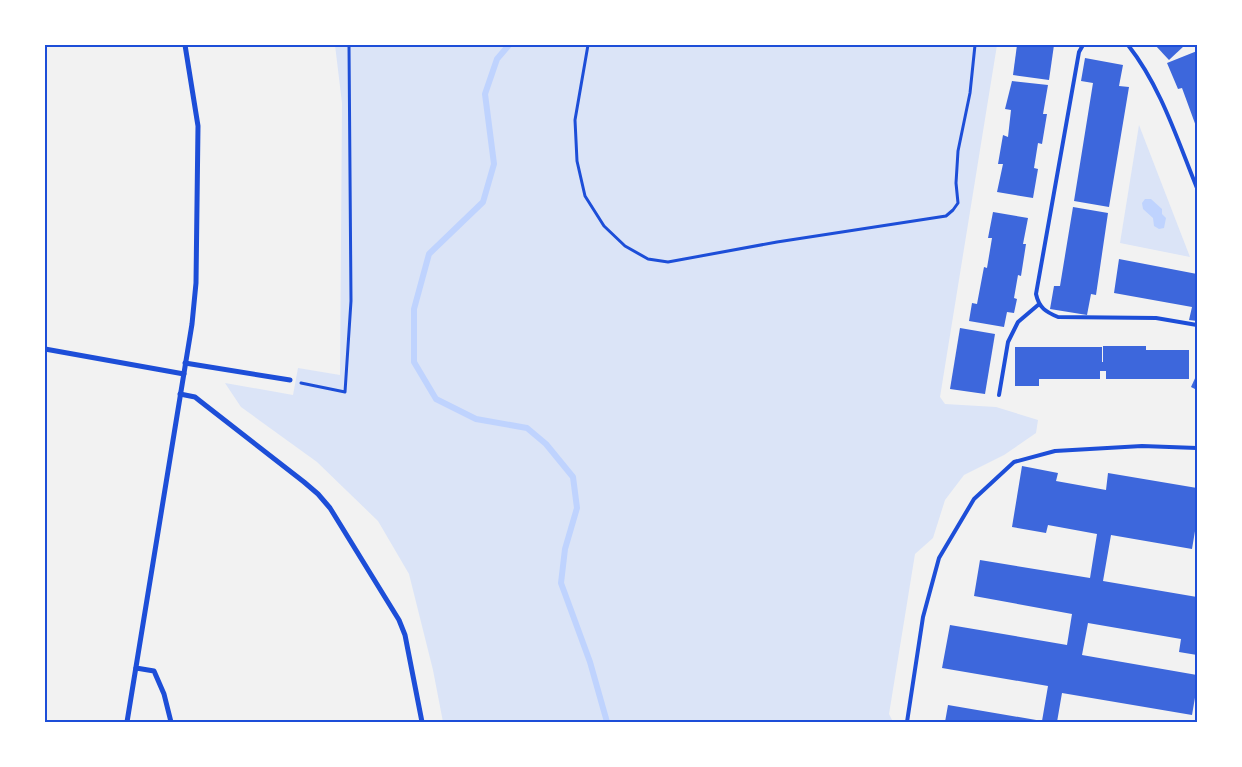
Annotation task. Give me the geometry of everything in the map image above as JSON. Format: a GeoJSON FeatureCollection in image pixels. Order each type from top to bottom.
{"type":"FeatureCollection","features":[{"type":"Feature","properties":{"kind":"street"},"geometry":{"type":"LineString","coordinates":[[127,722],[192,324],[196,283],[198,126],[186,45]]}},
{"type":"Feature","properties":{"kind":"street"},"geometry":{"type":"LineString","coordinates":[[45,348],[184,374]]}},
{"type":"Feature","properties":{"kind":"street"},"geometry":{"type":"LineString","coordinates":[[185,363],[290,380]]}},
{"type":"Feature","properties":{"kind":"street"},"geometry":{"type":"LineString","coordinates":[[180,394],[195,397],[304,482],[330,508],[399,620],[405,635],[422,722]]}},
{"type":"Feature","properties":{"kind":"street"},"geometry":{"type":"LineString","coordinates":[[136,668],[154,671],[164,694],[171,722]]}},
{"type":"Feature","properties":{"kind":"lane"},"geometry":{"type":"LineString","coordinates":[[1083,45],[1079,52],[1036,294],[1038,305],[1047,312],[1058,316],[1156,318],[1197,325]]}},
{"type":"Feature","properties":{"kind":"lane"},"geometry":{"type":"LineString","coordinates":[[1128,45],[1143,64],[1156,87],[1197,188]]}},
{"type":"Feature","properties":{"kind":"lane"},"geometry":{"type":"LineString","coordinates":[[999,395],[1008,342],[1018,322],[1038,305]]}},
{"type":"Feature","properties":{"kind":"lane"},"geometry":{"type":"LineString","coordinates":[[906,722],[923,617],[939,558],[974,499],[1014,462],[1055,451],[1142,446],[1197,448]]}},
{"type":"Feature","properties":{"kind":"path"},"geometry":{"type":"LineString","coordinates":[[290,380],[345,392],[351,301],[348,45]]}},
{"type":"Feature","properties":{"kind":"path"},"geometry":{"type":"LineString","coordinates":[[588,45],[575,120],[577,161],[585,196],[604,226],[624,246],[648,259],[668,262],[777,242],[946,216],[958,203],[956,182],[958,151],[970,93],[975,45]]}},
{"type":"Feature","properties":{"kind":"shaded area"},"geometry":{"type":"Polygon","coordinates":[[[335,45],[997,45],[940,397],[945,404],[996,407],[1038,420],[1036,433],[1004,455],[964,475],[945,500],[933,538],[915,554],[889,714],[893,722],[443,722],[433,670],[409,574],[378,521],[317,462],[241,407],[225,383],[293,395],[298,368],[340,375],[342,103],[335,45]]]}},
{"type":"Feature","properties":{"kind":"shaded area"},"geometry":{"type":"Polygon","coordinates":[[[1139,125],[1190,257],[1120,243],[1139,125]]]}},
{"type":"Feature","properties":{"kind":"water"},"geometry":{"type":"Polygon","coordinates":[[[1145,199],[1151,199],[1162,209],[1162,214],[1166,218],[1164,228],[1159,229],[1154,226],[1153,218],[1143,209],[1142,203],[1145,199]]]}},
{"type":"Feature","properties":{"kind":"building"},"geometry":{"type":"Polygon","coordinates":[[[1017,45],[1054,45],[1049,80],[1013,75],[1017,45]]]}},
{"type":"Feature","properties":{"kind":"building"},"geometry":{"type":"Polygon","coordinates":[[[1155,45],[1185,45],[1169,60],[1155,45]]]}},
{"type":"Feature","properties":{"kind":"building"},"geometry":{"type":"Polygon","coordinates":[[[1197,51],[1197,129],[1182,88],[1178,89],[1167,63],[1197,51]]]}},
{"type":"Feature","properties":{"kind":"building"},"geometry":{"type":"Polygon","coordinates":[[[1085,58],[1123,65],[1119,86],[1129,87],[1109,207],[1074,201],[1093,83],[1081,81],[1085,58]]]}},
{"type":"Feature","properties":{"kind":"building"},"geometry":{"type":"Polygon","coordinates":[[[1012,81],[1048,85],[1043,114],[1047,114],[1042,144],[1038,143],[1034,168],[1038,169],[1033,198],[997,192],[1003,164],[998,164],[1003,135],[1008,137],[1011,110],[1005,109],[1012,81]]]}},
{"type":"Feature","properties":{"kind":"building"},"geometry":{"type":"Polygon","coordinates":[[[1073,207],[1108,213],[1096,295],[1091,294],[1087,315],[1050,309],[1054,286],[1060,286],[1073,207]]]}},
{"type":"Feature","properties":{"kind":"building"},"geometry":{"type":"Polygon","coordinates":[[[993,212],[1028,218],[1023,244],[1026,244],[1021,276],[1018,275],[1014,298],[1017,299],[1014,313],[1007,312],[1004,327],[969,321],[972,303],[977,304],[984,267],[987,268],[992,238],[988,238],[993,212]]]}},
{"type":"Feature","properties":{"kind":"building"},"geometry":{"type":"Polygon","coordinates":[[[1119,259],[1197,274],[1197,321],[1189,320],[1192,307],[1114,293],[1119,259]]]}},
{"type":"Feature","properties":{"kind":"building"},"geometry":{"type":"Polygon","coordinates":[[[960,328],[995,334],[985,394],[950,389],[960,328]]]}},
{"type":"Feature","properties":{"kind":"building"},"geometry":{"type":"Polygon","coordinates":[[[1103,346],[1146,346],[1146,350],[1189,350],[1189,379],[1106,379],[1106,371],[1100,371],[1100,379],[1039,379],[1039,386],[1015,386],[1015,347],[1102,347],[1103,362],[1103,346]]]}},
{"type":"Feature","properties":{"kind":"building"},"geometry":{"type":"Polygon","coordinates":[[[1197,374],[1197,390],[1191,387],[1197,374]]]}},
{"type":"Feature","properties":{"kind":"building"},"geometry":{"type":"Polygon","coordinates":[[[1022,466],[1058,473],[1056,481],[1106,490],[1108,473],[1197,488],[1197,519],[1192,549],[1111,535],[1103,581],[1197,597],[1197,655],[1179,652],[1181,639],[1088,623],[1082,655],[1197,675],[1192,715],[1062,693],[1057,722],[945,722],[948,705],[1042,721],[1048,686],[942,668],[950,625],[1067,645],[1072,614],[974,596],[980,560],[1090,578],[1097,534],[1048,525],[1046,533],[1012,527],[1022,466]]]}},
{"type":"Feature","properties":{"kind":"waterway"},"geometry":{"type":"LineString","coordinates":[[509,45],[497,59],[485,94],[494,164],[483,202],[429,254],[414,309],[414,362],[436,399],[476,419],[527,428],[546,444],[573,477],[577,508],[565,549],[561,583],[590,662],[607,722]]}}]}
